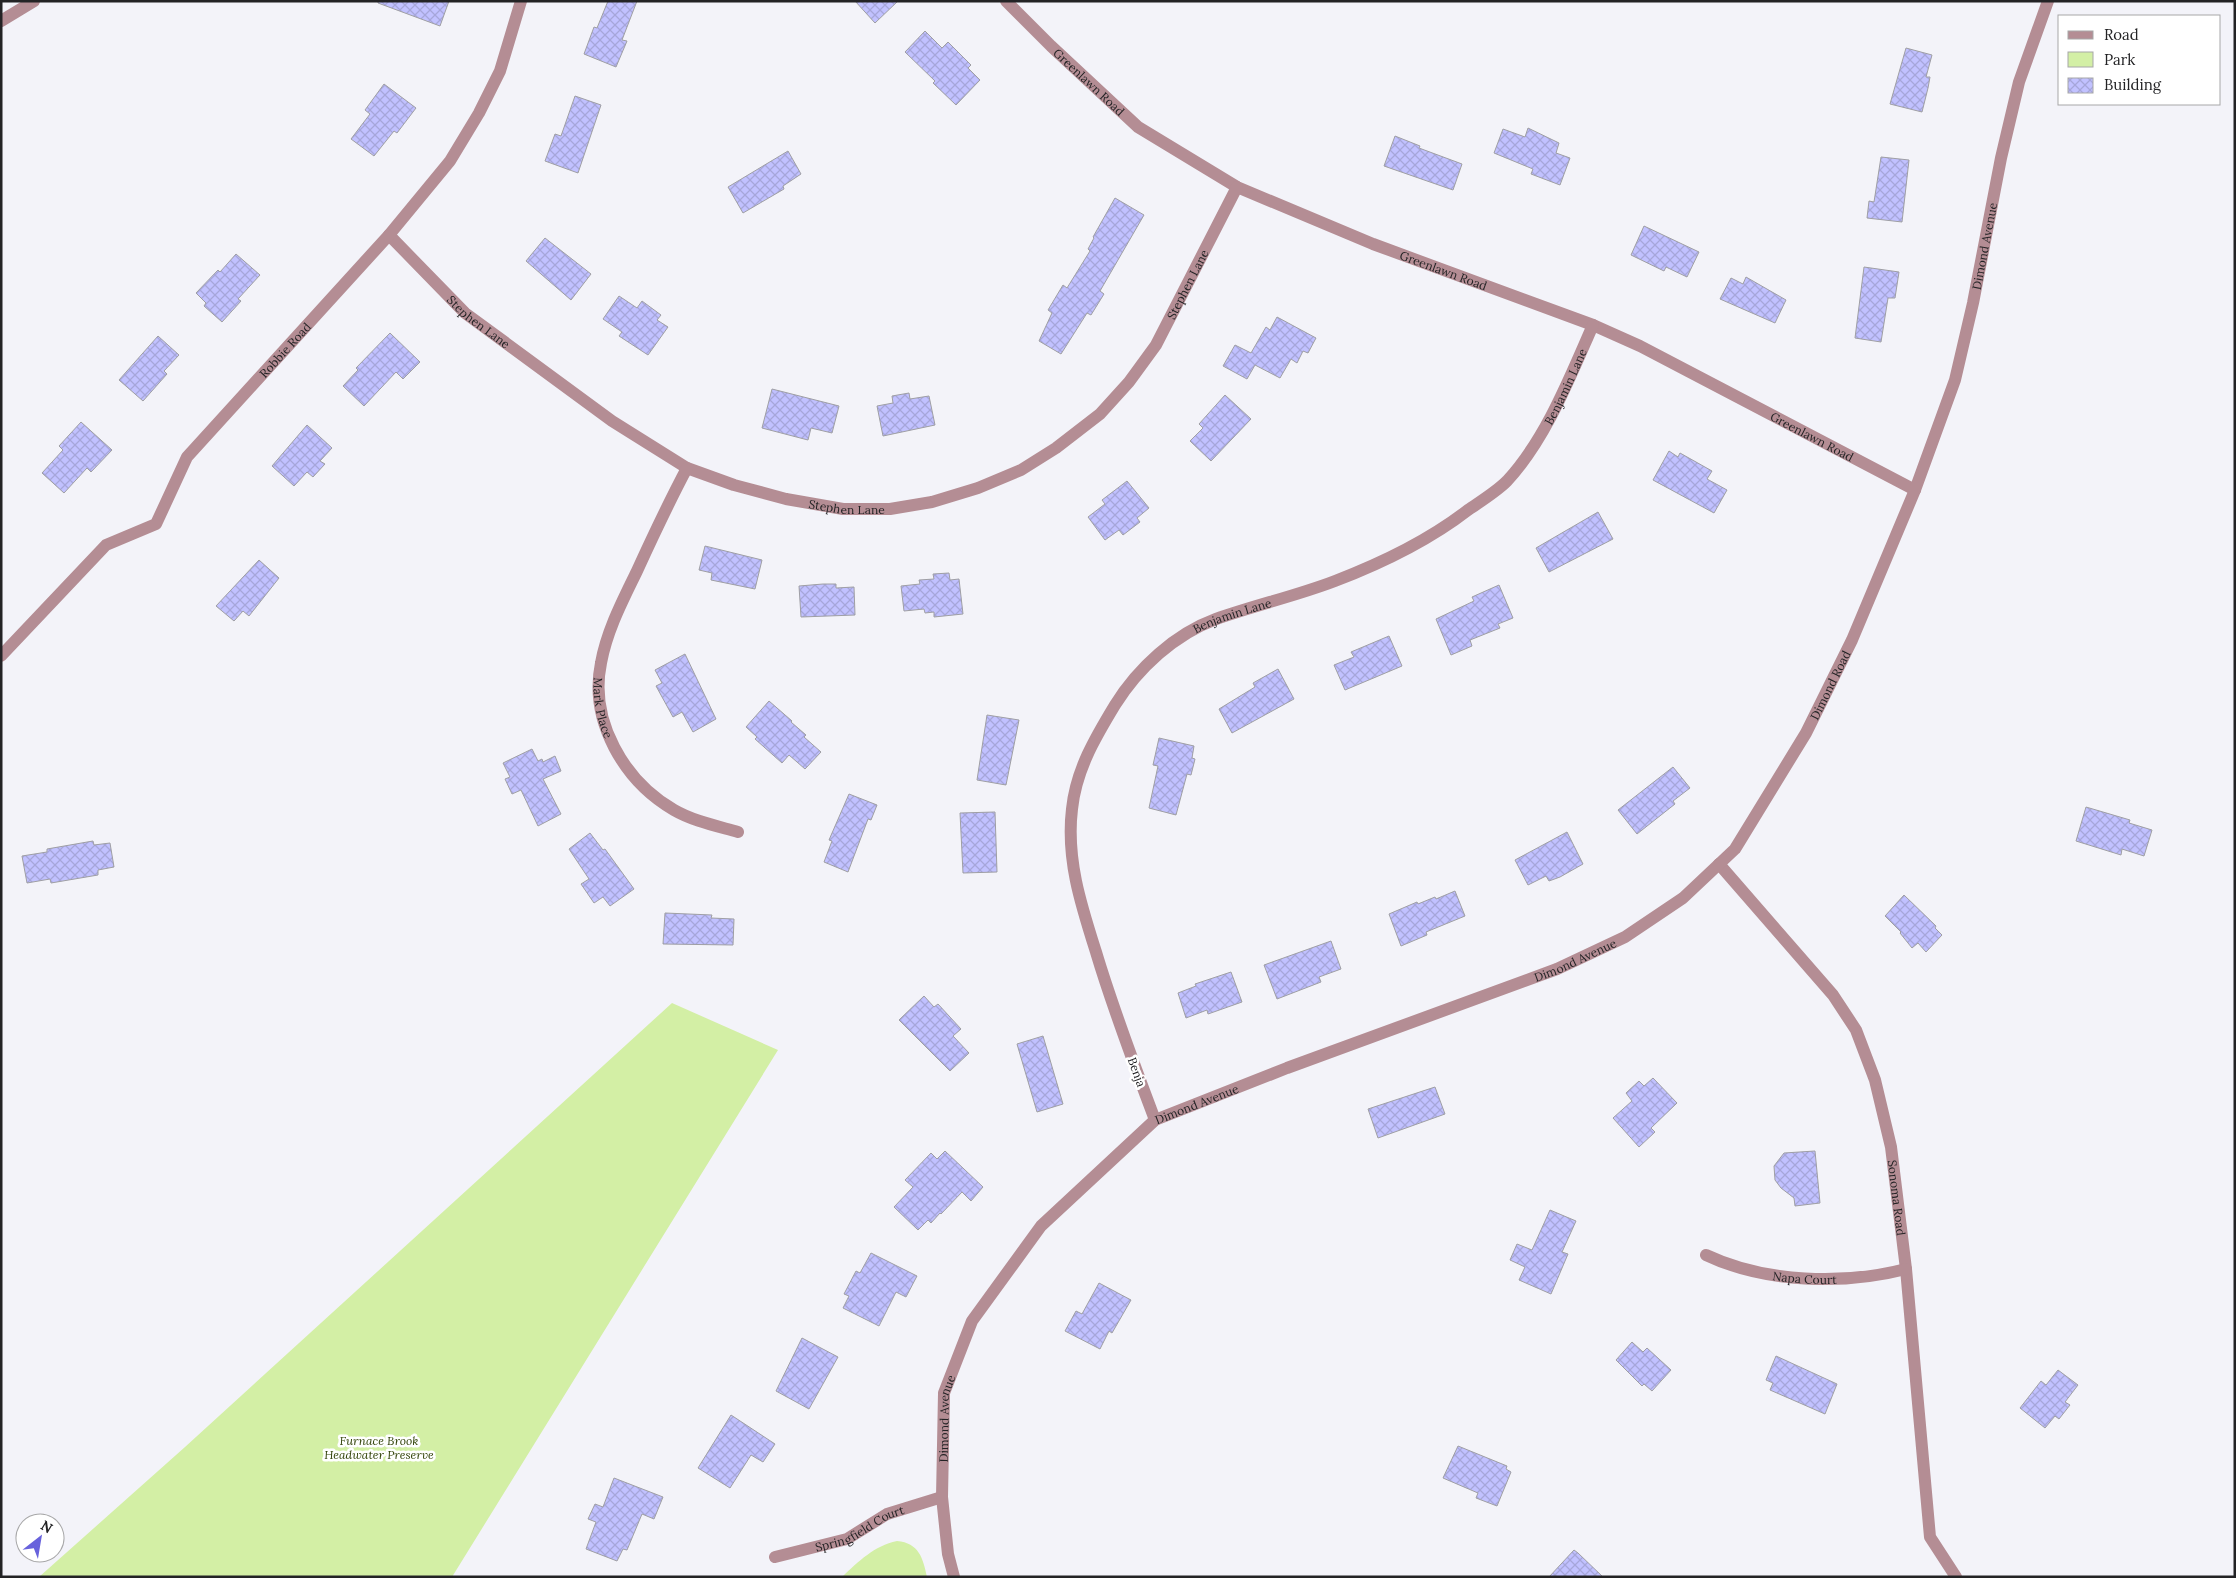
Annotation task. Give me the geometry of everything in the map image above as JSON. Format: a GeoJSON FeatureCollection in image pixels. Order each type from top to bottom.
{"type":"FeatureCollection","features":[{"type":"Feature","properties":{"kind":"street"},"geometry":{"type":"LineString","coordinates":[[1,21],[34,1]]}},
{"type":"Feature","properties":{"kind":"street","name":"Robbie Road"},"geometry":{"type":"LineString","coordinates":[[1,656],[106,545],[156,524],[187,457],[389,235],[450,161],[479,114],[500,71],[520,1]]}},
{"type":"Feature","properties":{"kind":"street","name":"Greenlawn Road"},"geometry":{"type":"LineString","coordinates":[[1006,1],[1138,127],[1237,187],[1373,244],[1593,325],[1640,346],[1915,490]]}},
{"type":"Feature","properties":{"kind":"street","name":"Dimond Avenue"},"geometry":{"type":"LineString","coordinates":[[1915,490],[1955,380],[1973,303],[2001,158],[2017,92],[2048,1]]}},
{"type":"Feature","properties":{"kind":"street","name":"Stephen Lane"},"geometry":{"type":"LineString","coordinates":[[389,235],[465,313],[612,421],[687,468],[734,485],[786,499],[843,508],[890,509],[932,502],[978,488],[1021,470],[1056,448],[1100,414],[1129,382],[1156,345],[1237,187]]}},
{"type":"Feature","properties":{"kind":"street","name":"Benjamin Lane"},"geometry":{"type":"LineString","coordinates":[[1119,1024],[1077,890],[1070,848],[1072,808],[1079,774],[1091,744],[1125,690],[1151,661],[1180,637],[1214,620],[1334,582],[1386,560],[1441,531],[1504,483],[1524,461],[1562,394],[1593,325]]}},
{"type":"Feature","properties":{"kind":"street","name":"Mark Place"},"geometry":{"type":"LineString","coordinates":[[687,468],[665,510],[613,623],[600,664],[599,702],[608,736],[622,763],[643,787],[673,810],[694,820],[738,832]]}},
{"type":"Feature","properties":{"kind":"street","name":"Dimond Road"},"geometry":{"type":"LineString","coordinates":[[1719,864],[1736,849],[1806,733],[1852,640],[1915,490]]}},
{"type":"Feature","properties":{"kind":"street","name":"Dimond Avenue"},"geometry":{"type":"LineString","coordinates":[[954,1577],[948,1554],[942,1497],[944,1393],[972,1321],[1040,1226],[1155,1120],[1287,1068],[1557,969],[1625,937],[1682,898],[1719,864]]}},
{"type":"Feature","properties":{"kind":"street","name":"Sonoma Road"},"geometry":{"type":"LineString","coordinates":[[1719,864],[1833,995],[1856,1030],[1876,1080],[1891,1147],[1906,1270],[1930,1537],[1956,1577]]}},
{"type":"Feature","properties":{"kind":"street","name":"Benja"},"geometry":{"type":"LineString","coordinates":[[1119,1024],[1155,1120]]}},
{"type":"Feature","properties":{"kind":"street","name":"Napa Court"},"geometry":{"type":"LineString","coordinates":[[1706,1255],[1737,1267],[1770,1274],[1831,1280],[1880,1276],[1906,1270]]}},
{"type":"Feature","properties":{"kind":"street","name":"Springfield Court"},"geometry":{"type":"LineString","coordinates":[[776,1557],[847,1539],[887,1514],[942,1497]]}},
{"type":"Feature","properties":{"kind":"green space","name":"Furnace Brook Headwater Preserve"},"geometry":{"type":"Polygon","coordinates":[[[672,1003],[778,1050],[452,1577],[39,1577],[55,1563],[65,1563],[65,1554],[185,1447],[672,1003]]]}},
{"type":"Feature","properties":{"kind":"green space"},"geometry":{"type":"Polygon","coordinates":[[[897,1541],[904,1542],[915,1548],[922,1558],[927,1577],[842,1577],[874,1550],[897,1541]]]}},
{"type":"Feature","properties":{"kind":"building"},"geometry":{"type":"Polygon","coordinates":[[[378,1],[449,1],[440,26],[378,3],[378,1]]]}},
{"type":"Feature","properties":{"kind":"building"},"geometry":{"type":"Polygon","coordinates":[[[608,1],[637,1],[622,40],[627,41],[616,67],[584,54],[594,27],[597,28],[608,1]]]}},
{"type":"Feature","properties":{"kind":"building"},"geometry":{"type":"Polygon","coordinates":[[[855,1],[898,1],[875,23],[855,1]]]}},
{"type":"Feature","properties":{"kind":"building"},"geometry":{"type":"Polygon","coordinates":[[[925,31],[942,48],[948,42],[971,65],[968,68],[980,80],[956,105],[933,83],[935,81],[905,52],[925,31]]]}},
{"type":"Feature","properties":{"kind":"building"},"geometry":{"type":"Polygon","coordinates":[[[1906,48],[1932,55],[1926,77],[1930,77],[1922,112],[1890,104],[1906,48]]]}},
{"type":"Feature","properties":{"kind":"building"},"geometry":{"type":"Polygon","coordinates":[[[384,84],[416,108],[397,133],[394,131],[374,156],[351,139],[370,114],[365,110],[384,84]]]}},
{"type":"Feature","properties":{"kind":"building"},"geometry":{"type":"Polygon","coordinates":[[[575,96],[601,105],[578,173],[545,161],[555,134],[561,136],[575,96]]]}},
{"type":"Feature","properties":{"kind":"building"},"geometry":{"type":"Polygon","coordinates":[[[1528,128],[1559,143],[1556,153],[1570,158],[1560,185],[1531,174],[1533,169],[1494,153],[1503,129],[1525,137],[1528,128]]]}},
{"type":"Feature","properties":{"kind":"building"},"geometry":{"type":"Polygon","coordinates":[[[1395,136],[1420,146],[1419,148],[1462,164],[1453,190],[1384,166],[1395,136]]]}},
{"type":"Feature","properties":{"kind":"building"},"geometry":{"type":"Polygon","coordinates":[[[788,151],[801,174],[783,186],[784,189],[743,213],[728,187],[788,151]]]}},
{"type":"Feature","properties":{"kind":"building"},"geometry":{"type":"Polygon","coordinates":[[[1881,157],[1909,160],[1902,222],[1867,218],[1869,201],[1874,202],[1881,157]]]}},
{"type":"Feature","properties":{"kind":"building"},"geometry":{"type":"Polygon","coordinates":[[[1115,198],[1144,215],[1100,291],[1104,294],[1091,315],[1087,313],[1061,354],[1039,341],[1052,313],[1048,310],[1063,285],[1067,288],[1090,251],[1088,249],[1093,237],[1115,198]]]}},
{"type":"Feature","properties":{"kind":"building"},"geometry":{"type":"Polygon","coordinates":[[[1644,226],[1699,252],[1687,277],[1666,267],[1664,271],[1631,255],[1644,226]]]}},
{"type":"Feature","properties":{"kind":"building"},"geometry":{"type":"Polygon","coordinates":[[[545,238],[591,274],[571,300],[526,261],[545,238]]]}},
{"type":"Feature","properties":{"kind":"building"},"geometry":{"type":"Polygon","coordinates":[[[236,254],[260,275],[238,299],[241,301],[222,322],[204,306],[206,303],[196,293],[218,270],[220,272],[236,254]]]}},
{"type":"Feature","properties":{"kind":"building"},"geometry":{"type":"Polygon","coordinates":[[[1864,267],[1899,272],[1895,298],[1888,298],[1881,342],[1855,338],[1864,267]]]}},
{"type":"Feature","properties":{"kind":"building"},"geometry":{"type":"Polygon","coordinates":[[[1746,277],[1786,300],[1775,323],[1720,299],[1731,278],[1743,284],[1746,277]]]}},
{"type":"Feature","properties":{"kind":"building"},"geometry":{"type":"Polygon","coordinates":[[[619,296],[637,308],[642,301],[661,315],[657,320],[668,327],[648,355],[619,336],[622,332],[603,319],[619,296]]]}},
{"type":"Feature","properties":{"kind":"building"},"geometry":{"type":"Polygon","coordinates":[[[1277,317],[1316,338],[1308,353],[1303,351],[1297,363],[1291,359],[1280,378],[1255,365],[1247,379],[1223,366],[1235,345],[1251,353],[1266,327],[1270,330],[1277,317]]]}},
{"type":"Feature","properties":{"kind":"building"},"geometry":{"type":"Polygon","coordinates":[[[390,333],[420,362],[403,379],[396,372],[364,406],[343,386],[358,370],[356,368],[390,333]]]}},
{"type":"Feature","properties":{"kind":"building"},"geometry":{"type":"Polygon","coordinates":[[[158,336],[179,355],[164,371],[167,374],[143,401],[119,380],[158,336]]]}},
{"type":"Feature","properties":{"kind":"building"},"geometry":{"type":"Polygon","coordinates":[[[772,389],[839,406],[832,433],[811,428],[808,440],[762,428],[772,389]]]}},
{"type":"Feature","properties":{"kind":"building"},"geometry":{"type":"Polygon","coordinates":[[[909,393],[910,399],[929,396],[935,425],[883,436],[877,406],[893,403],[892,396],[909,393]]]}},
{"type":"Feature","properties":{"kind":"building"},"geometry":{"type":"Polygon","coordinates":[[[1225,395],[1251,419],[1211,461],[1190,441],[1203,428],[1199,424],[1225,395]]]}},
{"type":"Feature","properties":{"kind":"building"},"geometry":{"type":"Polygon","coordinates":[[[81,422],[112,450],[91,472],[87,468],[64,493],[42,473],[63,450],[59,446],[81,422]]]}},
{"type":"Feature","properties":{"kind":"building"},"geometry":{"type":"Polygon","coordinates":[[[307,425],[332,448],[320,461],[325,464],[313,477],[307,472],[294,486],[272,466],[307,425]]]}},
{"type":"Feature","properties":{"kind":"building"},"geometry":{"type":"Polygon","coordinates":[[[1669,451],[1678,457],[1680,453],[1712,471],[1707,479],[1727,490],[1714,513],[1653,480],[1669,451]]]}},
{"type":"Feature","properties":{"kind":"building"},"geometry":{"type":"Polygon","coordinates":[[[1127,481],[1149,508],[1137,518],[1140,522],[1123,535],[1119,530],[1105,540],[1088,517],[1105,504],[1102,500],[1127,481]]]}},
{"type":"Feature","properties":{"kind":"building"},"geometry":{"type":"Polygon","coordinates":[[[1598,512],[1613,539],[1549,572],[1536,548],[1598,512]]]}},
{"type":"Feature","properties":{"kind":"building"},"geometry":{"type":"Polygon","coordinates":[[[705,546],[762,560],[755,589],[711,580],[712,573],[699,570],[705,546]]]}},
{"type":"Feature","properties":{"kind":"building"},"geometry":{"type":"Polygon","coordinates":[[[259,560],[279,578],[249,616],[243,611],[234,621],[216,606],[259,560]]]}},
{"type":"Feature","properties":{"kind":"building"},"geometry":{"type":"Polygon","coordinates":[[[949,573],[950,580],[959,579],[963,614],[934,617],[934,612],[925,613],[924,609],[904,611],[901,586],[920,584],[919,580],[934,579],[933,574],[949,573]]]}},
{"type":"Feature","properties":{"kind":"building"},"geometry":{"type":"Polygon","coordinates":[[[836,584],[836,588],[854,587],[855,615],[801,617],[799,586],[836,584]]]}},
{"type":"Feature","properties":{"kind":"building"},"geometry":{"type":"Polygon","coordinates":[[[1499,585],[1513,618],[1498,624],[1500,628],[1470,640],[1472,646],[1451,655],[1436,619],[1474,601],[1472,597],[1499,585]]]}},
{"type":"Feature","properties":{"kind":"building"},"geometry":{"type":"Polygon","coordinates":[[[1389,636],[1402,666],[1345,690],[1334,665],[1354,657],[1351,652],[1389,636]]]}},
{"type":"Feature","properties":{"kind":"building"},"geometry":{"type":"Polygon","coordinates":[[[685,654],[716,719],[693,732],[682,712],[673,717],[656,686],[662,683],[655,670],[685,654]]]}},
{"type":"Feature","properties":{"kind":"building"},"geometry":{"type":"Polygon","coordinates":[[[1278,669],[1294,699],[1232,733],[1219,709],[1255,687],[1253,683],[1278,669]]]}},
{"type":"Feature","properties":{"kind":"building"},"geometry":{"type":"Polygon","coordinates":[[[769,701],[792,721],[806,735],[804,737],[821,752],[805,769],[789,755],[782,763],[755,739],[757,737],[746,727],[769,701]]]}},
{"type":"Feature","properties":{"kind":"building"},"geometry":{"type":"Polygon","coordinates":[[[987,715],[1019,720],[1006,785],[977,780],[987,715]]]}},
{"type":"Feature","properties":{"kind":"building"},"geometry":{"type":"Polygon","coordinates":[[[1159,738],[1194,746],[1192,758],[1195,759],[1191,775],[1187,774],[1176,815],[1149,808],[1158,766],[1153,765],[1159,738]]]}},
{"type":"Feature","properties":{"kind":"building"},"geometry":{"type":"Polygon","coordinates":[[[532,749],[538,761],[542,759],[543,762],[555,756],[561,771],[543,779],[561,814],[538,826],[521,790],[512,794],[505,779],[510,777],[503,763],[532,749]]]}},
{"type":"Feature","properties":{"kind":"building"},"geometry":{"type":"Polygon","coordinates":[[[1673,767],[1690,788],[1673,801],[1675,804],[1637,834],[1618,810],[1673,767]]]}},
{"type":"Feature","properties":{"kind":"building"},"geometry":{"type":"Polygon","coordinates":[[[849,794],[877,805],[871,820],[868,819],[848,872],[824,862],[832,841],[829,840],[849,794]]]}},
{"type":"Feature","properties":{"kind":"building"},"geometry":{"type":"Polygon","coordinates":[[[2086,807],[2130,820],[2129,823],[2152,830],[2144,856],[2122,849],[2121,855],[2076,841],[2086,807]]]}},
{"type":"Feature","properties":{"kind":"building"},"geometry":{"type":"Polygon","coordinates":[[[995,812],[997,872],[963,873],[960,813],[995,812]]]}},
{"type":"Feature","properties":{"kind":"building"},"geometry":{"type":"Polygon","coordinates":[[[1567,832],[1583,864],[1560,877],[1549,881],[1546,876],[1528,885],[1515,860],[1567,832]]]}},
{"type":"Feature","properties":{"kind":"building"},"geometry":{"type":"Polygon","coordinates":[[[590,833],[603,850],[605,849],[634,889],[610,906],[603,897],[594,903],[581,884],[589,879],[569,849],[590,833]]]}},
{"type":"Feature","properties":{"kind":"building"},"geometry":{"type":"Polygon","coordinates":[[[93,841],[94,845],[110,843],[114,867],[98,870],[98,875],[51,883],[50,879],[27,883],[22,856],[47,852],[47,849],[93,841]]]}},
{"type":"Feature","properties":{"kind":"building"},"geometry":{"type":"Polygon","coordinates":[[[1455,891],[1465,916],[1426,932],[1427,935],[1401,946],[1389,914],[1417,902],[1418,904],[1435,897],[1436,899],[1455,891]]]}},
{"type":"Feature","properties":{"kind":"building"},"geometry":{"type":"Polygon","coordinates":[[[1904,895],[1936,926],[1935,928],[1942,935],[1926,952],[1918,943],[1912,948],[1901,932],[1885,916],[1904,895]]]}},
{"type":"Feature","properties":{"kind":"building"},"geometry":{"type":"Polygon","coordinates":[[[665,913],[712,915],[711,918],[734,919],[733,945],[663,944],[665,913]]]}},
{"type":"Feature","properties":{"kind":"building"},"geometry":{"type":"Polygon","coordinates":[[[1331,941],[1341,969],[1319,977],[1321,982],[1277,999],[1264,965],[1331,941]]]}},
{"type":"Feature","properties":{"kind":"building"},"geometry":{"type":"Polygon","coordinates":[[[1231,972],[1242,1002],[1208,1014],[1207,1010],[1186,1018],[1178,993],[1196,986],[1195,984],[1231,972]]]}},
{"type":"Feature","properties":{"kind":"building"},"geometry":{"type":"Polygon","coordinates":[[[924,996],[934,1007],[938,1004],[961,1029],[953,1036],[969,1053],[950,1071],[899,1020],[924,996]]]}},
{"type":"Feature","properties":{"kind":"building"},"geometry":{"type":"Polygon","coordinates":[[[1043,1036],[1063,1104],[1037,1112],[1017,1044],[1043,1036]]]}},
{"type":"Feature","properties":{"kind":"building"},"geometry":{"type":"Polygon","coordinates":[[[1653,1078],[1677,1103],[1651,1128],[1655,1132],[1639,1147],[1613,1118],[1632,1101],[1626,1093],[1639,1081],[1644,1086],[1653,1078]]]}},
{"type":"Feature","properties":{"kind":"building"},"geometry":{"type":"Polygon","coordinates":[[[1435,1087],[1445,1114],[1378,1138],[1368,1109],[1435,1087]]]}},
{"type":"Feature","properties":{"kind":"building"},"geometry":{"type":"Polygon","coordinates":[[[945,1151],[983,1187],[971,1201],[962,1192],[931,1223],[928,1220],[918,1230],[894,1207],[913,1187],[905,1180],[931,1153],[937,1159],[945,1151]]]}},
{"type":"Feature","properties":{"kind":"building"},"geometry":{"type":"Polygon","coordinates":[[[1815,1151],[1820,1203],[1795,1206],[1794,1198],[1781,1188],[1775,1180],[1774,1166],[1784,1153],[1815,1151]]]}},
{"type":"Feature","properties":{"kind":"building"},"geometry":{"type":"Polygon","coordinates":[[[1550,1210],[1576,1221],[1562,1252],[1568,1254],[1551,1294],[1519,1280],[1525,1267],[1510,1260],[1517,1244],[1532,1250],[1550,1210]]]}},
{"type":"Feature","properties":{"kind":"building"},"geometry":{"type":"Polygon","coordinates":[[[871,1253],[917,1276],[906,1297],[896,1292],[879,1326],[843,1308],[849,1296],[844,1294],[856,1271],[860,1273],[871,1253]]]}},
{"type":"Feature","properties":{"kind":"building"},"geometry":{"type":"Polygon","coordinates":[[[1099,1283],[1131,1300],[1112,1333],[1109,1331],[1100,1349],[1065,1331],[1076,1311],[1082,1314],[1099,1283]]]}},
{"type":"Feature","properties":{"kind":"building"},"geometry":{"type":"Polygon","coordinates":[[[802,1338],[838,1357],[809,1409],[776,1391],[802,1338]]]}},
{"type":"Feature","properties":{"kind":"building"},"geometry":{"type":"Polygon","coordinates":[[[1632,1342],[1643,1352],[1647,1348],[1671,1370],[1652,1391],[1644,1384],[1642,1386],[1616,1360],[1632,1342]]]}},
{"type":"Feature","properties":{"kind":"building"},"geometry":{"type":"Polygon","coordinates":[[[1776,1356],[1837,1384],[1825,1414],[1770,1390],[1773,1383],[1766,1380],[1776,1356]]]}},
{"type":"Feature","properties":{"kind":"building"},"geometry":{"type":"Polygon","coordinates":[[[2058,1370],[2078,1385],[2065,1402],[2070,1405],[2059,1419],[2055,1416],[2045,1428],[2020,1408],[2041,1381],[2046,1385],[2058,1370]]]}},
{"type":"Feature","properties":{"kind":"building"},"geometry":{"type":"Polygon","coordinates":[[[731,1415],[775,1444],[763,1462],[751,1455],[730,1488],[698,1468],[731,1415]]]}},
{"type":"Feature","properties":{"kind":"building"},"geometry":{"type":"Polygon","coordinates":[[[1458,1446],[1507,1466],[1506,1469],[1511,1472],[1497,1506],[1476,1498],[1478,1493],[1443,1478],[1458,1446]]]}},
{"type":"Feature","properties":{"kind":"building"},"geometry":{"type":"Polygon","coordinates":[[[614,1478],[663,1497],[654,1519],[642,1514],[627,1550],[623,1549],[617,1561],[586,1549],[596,1522],[588,1519],[595,1504],[603,1507],[614,1478]]]}},
{"type":"Feature","properties":{"kind":"building"},"geometry":{"type":"Polygon","coordinates":[[[1574,1550],[1578,1553],[1603,1577],[1549,1577],[1574,1550]]]}}]}
